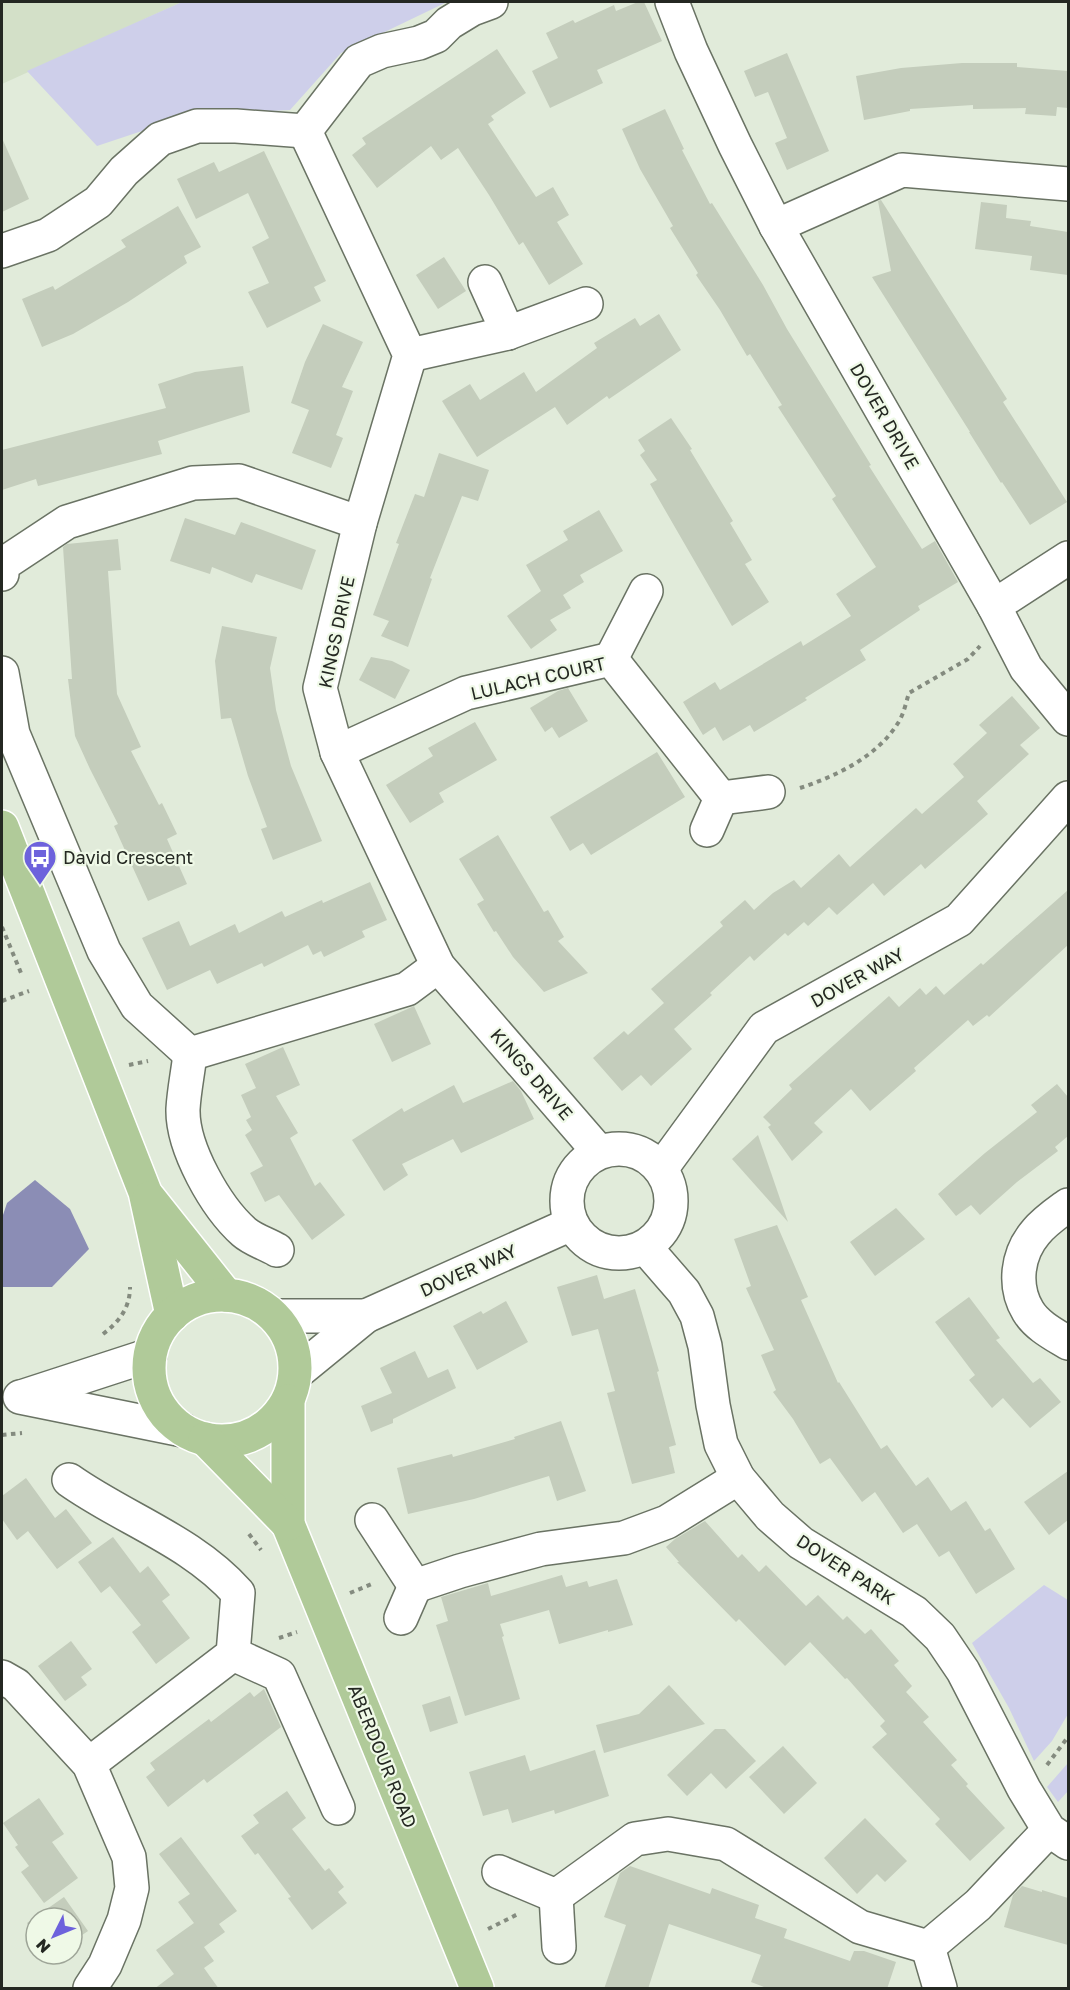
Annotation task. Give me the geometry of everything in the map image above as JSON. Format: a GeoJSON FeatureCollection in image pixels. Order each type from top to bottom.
{"type":"FeatureCollection","features":[{"type":"Feature","properties":{"kind":"main road"},"geometry":{"type":"LineString","coordinates":[[2,827],[145,1192],[172,1315]]}},
{"type":"Feature","properties":{"kind":"main road"},"geometry":{"type":"LineString","coordinates":[[145,1192],[226,1295]]}},
{"type":"Feature","properties":{"kind":"main road","name":"ABERDOUR ROAD"},"geometry":{"type":"LineString","coordinates":[[288,1524],[194,1435],[170,1419],[159,1405],[152,1389],[149,1372],[150,1355],[162,1327],[183,1306],[197,1299],[212,1295],[226,1295],[252,1301],[274,1316],[291,1343],[295,1358],[288,1524],[477,1989]]}},
{"type":"Feature","properties":{"kind":"main road"},"geometry":{"type":"LineString","coordinates":[[194,1435],[230,1440],[253,1434],[273,1420],[292,1388]]}},
{"type":"Feature","properties":{"kind":"street"},"geometry":{"type":"LineString","coordinates":[[305,131],[359,61],[382,51],[419,43],[436,36],[449,23],[472,9],[491,2]]}},
{"type":"Feature","properties":{"kind":"street","name":"DOVER DRIVE"},"geometry":{"type":"LineString","coordinates":[[672,2],[691,51],[776,226],[999,616],[1026,668],[1068,719]]}},
{"type":"Feature","properties":{"kind":"street"},"geometry":{"type":"LineString","coordinates":[[2,251],[48,235],[98,202],[124,171],[160,139],[197,126],[236,126],[305,131]]}},
{"type":"Feature","properties":{"kind":"street"},"geometry":{"type":"LineString","coordinates":[[305,131],[410,355],[508,333],[586,304]]}},
{"type":"Feature","properties":{"kind":"street"},"geometry":{"type":"LineString","coordinates":[[776,226],[902,170],[1068,184]]}},
{"type":"Feature","properties":{"kind":"street"},"geometry":{"type":"LineString","coordinates":[[485,282],[508,333]]}},
{"type":"Feature","properties":{"kind":"street","name":"KINGS DRIVE"},"geometry":{"type":"LineString","coordinates":[[410,355],[360,523],[320,688],[337,752],[438,966],[599,1152]]}},
{"type":"Feature","properties":{"kind":"street"},"geometry":{"type":"LineString","coordinates":[[2,574],[2,565],[67,522],[192,483],[239,481],[360,523]]}},
{"type":"Feature","properties":{"kind":"street"},"geometry":{"type":"LineString","coordinates":[[999,616],[1068,558]]}},
{"type":"Feature","properties":{"kind":"street"},"geometry":{"type":"LineString","coordinates":[[611,658],[646,591]]}},
{"type":"Feature","properties":{"kind":"street","name":"LULACH COURT"},"geometry":{"type":"LineString","coordinates":[[337,752],[466,693],[611,658],[720,798]]}},
{"type":"Feature","properties":{"kind":"street"},"geometry":{"type":"LineString","coordinates":[[2,673],[13,734],[104,951],[137,1006],[190,1054]]}},
{"type":"Feature","properties":{"kind":"street"},"geometry":{"type":"LineString","coordinates":[[707,830],[720,798],[768,792]]}},
{"type":"Feature","properties":{"kind":"street","name":"DOVER WAY"},"geometry":{"type":"LineString","coordinates":[[661,1169],[764,1029],[959,920],[1068,798]]}},
{"type":"Feature","properties":{"kind":"street"},"geometry":{"type":"LineString","coordinates":[[190,1054],[407,989],[438,966]]}},
{"type":"Feature","properties":{"kind":"street"},"geometry":{"type":"LineString","coordinates":[[190,1054],[183,1111],[189,1146],[204,1178],[230,1216],[245,1233],[277,1250]]}},
{"type":"Feature","properties":{"kind":"street"},"geometry":{"type":"LineString","coordinates":[[611,1149],[630,1149],[643,1154],[661,1169],[671,1191],[671,1209],[662,1231],[645,1247],[628,1253],[607,1252],[588,1244],[571,1224],[566,1200],[570,1182],[575,1171],[584,1161],[599,1152],[611,1149]]}},
{"type":"Feature","properties":{"kind":"street"},"geometry":{"type":"LineString","coordinates":[[1068,1205],[1035,1233],[1026,1249],[1018,1279],[1029,1312],[1041,1325],[1068,1343]]}},
{"type":"Feature","properties":{"kind":"street","name":"DOVER WAY"},"geometry":{"type":"LineString","coordinates":[[366,1316],[571,1224]]}},
{"type":"Feature","properties":{"kind":"street","name":"DOVER PARK"},"geometry":{"type":"LineString","coordinates":[[645,1247],[684,1292],[698,1316],[721,1444],[738,1478],[770,1516],[801,1543],[914,1612],[940,1637],[963,1671],[1024,1790],[1059,1836]]}},
{"type":"Feature","properties":{"kind":"street"},"geometry":{"type":"LineString","coordinates":[[274,1316],[366,1316]]}},
{"type":"Feature","properties":{"kind":"street"},"geometry":{"type":"LineString","coordinates":[[292,1388],[366,1316]]}},
{"type":"Feature","properties":{"kind":"street"},"geometry":{"type":"LineString","coordinates":[[11,1399],[150,1355]]}},
{"type":"Feature","properties":{"kind":"street"},"geometry":{"type":"LineString","coordinates":[[11,1399],[194,1435]]}},
{"type":"Feature","properties":{"kind":"street"},"geometry":{"type":"LineString","coordinates":[[401,1618],[415,1586],[541,1548],[624,1538],[667,1522],[738,1478]]}},
{"type":"Feature","properties":{"kind":"street"},"geometry":{"type":"LineString","coordinates":[[69,1480],[92,1497],[152,1527],[228,1581],[238,1593],[233,1654],[89,1764]]}},
{"type":"Feature","properties":{"kind":"street"},"geometry":{"type":"LineString","coordinates":[[372,1520],[415,1586]]}},
{"type":"Feature","properties":{"kind":"street"},"geometry":{"type":"LineString","coordinates":[[233,1654],[279,1675],[338,1808]]}},
{"type":"Feature","properties":{"kind":"street"},"geometry":{"type":"LineString","coordinates":[[2,1677],[16,1685],[89,1764],[129,1857],[132,1888],[124,1920],[105,1965],[90,1989]]}},
{"type":"Feature","properties":{"kind":"street"},"geometry":{"type":"LineString","coordinates":[[556,1896],[635,1839],[668,1834],[726,1844],[860,1927],[928,1947]]}},
{"type":"Feature","properties":{"kind":"street"},"geometry":{"type":"LineString","coordinates":[[928,1947],[1059,1836]]}},
{"type":"Feature","properties":{"kind":"street"},"geometry":{"type":"LineString","coordinates":[[499,1872],[556,1896]]}},
{"type":"Feature","properties":{"kind":"street"},"geometry":{"type":"LineString","coordinates":[[556,1896],[559,1947]]}},
{"type":"Feature","properties":{"kind":"street"},"geometry":{"type":"LineString","coordinates":[[928,1947],[940,1989]]}},
{"type":"Feature","properties":{"kind":"path"},"geometry":{"type":"LineString","coordinates":[[768,792],[790,791],[821,781],[858,761],[882,744],[900,722],[909,693],[968,659],[984,641],[999,616]]}},
{"type":"Feature","properties":{"kind":"path"},"geometry":{"type":"LineString","coordinates":[[2,927],[33,1002]]}},
{"type":"Feature","properties":{"kind":"path"},"geometry":{"type":"LineString","coordinates":[[2,1001],[29,991]]}},
{"type":"Feature","properties":{"kind":"path"},"geometry":{"type":"LineString","coordinates":[[129,1056],[136,1074]]}},
{"type":"Feature","properties":{"kind":"path"},"geometry":{"type":"LineString","coordinates":[[95,1340],[117,1324],[130,1300],[130,1279]]}},
{"type":"Feature","properties":{"kind":"shaded area"},"geometry":{"type":"Polygon","coordinates":[[[2,2],[182,2],[2,84],[2,2]]]}},
{"type":"Feature","properties":{"kind":"shaded area"},"geometry":{"type":"Polygon","coordinates":[[[182,2],[447,2],[341,53],[290,110],[190,115],[97,146],[27,71],[182,2]]]}},
{"type":"Feature","properties":{"kind":"shaded area"},"geometry":{"type":"Polygon","coordinates":[[[35,1180],[70,1209],[89,1249],[52,1287],[2,1287],[2,1218],[7,1203],[35,1180]]]}},
{"type":"Feature","properties":{"kind":"shaded area"},"geometry":{"type":"Polygon","coordinates":[[[1044,1585],[1068,1600],[1068,1714],[1052,1741],[1034,1761],[1009,1708],[972,1643],[1044,1585]]]}},
{"type":"Feature","properties":{"kind":"shaded area"},"geometry":{"type":"Polygon","coordinates":[[[1068,1763],[1068,1791],[1058,1802],[1047,1787],[1068,1763]]]}},
{"type":"Feature","properties":{"kind":"building"},"geometry":{"type":"Polygon","coordinates":[[[638,2],[644,2],[662,41],[597,70],[603,83],[550,108],[532,71],[558,58],[546,33],[614,5],[616,11],[638,2]]]}},
{"type":"Feature","properties":{"kind":"building"},"geometry":{"type":"Polygon","coordinates":[[[497,49],[526,93],[491,116],[494,120],[488,124],[536,197],[553,187],[569,215],[557,222],[583,264],[549,285],[523,242],[519,245],[458,148],[441,160],[431,146],[377,188],[352,155],[366,144],[362,138],[497,49]]]}},
{"type":"Feature","properties":{"kind":"building"},"geometry":{"type":"Polygon","coordinates":[[[787,53],[829,151],[787,170],[775,143],[787,138],[768,92],[755,97],[744,71],[787,53]]]}},
{"type":"Feature","properties":{"kind":"building"},"geometry":{"type":"Polygon","coordinates":[[[962,63],[1017,63],[1017,67],[1068,71],[1068,108],[1057,107],[1056,116],[1025,114],[1026,108],[973,109],[973,105],[910,109],[910,111],[864,120],[856,76],[901,68],[962,63]]]}},
{"type":"Feature","properties":{"kind":"building"},"geometry":{"type":"Polygon","coordinates":[[[665,109],[684,149],[682,150],[710,204],[712,203],[763,285],[787,329],[871,465],[869,466],[922,549],[935,541],[958,582],[918,606],[920,610],[860,650],[866,660],[805,698],[807,700],[754,732],[750,725],[723,741],[715,727],[703,735],[683,702],[715,682],[720,690],[801,641],[803,646],[851,616],[836,594],[876,567],[832,499],[836,496],[778,407],[782,405],[750,354],[747,356],[696,275],[698,273],[670,228],[673,226],[640,169],[622,129],[665,109]]]}},
{"type":"Feature","properties":{"kind":"building"},"geometry":{"type":"Polygon","coordinates":[[[2,138],[29,199],[2,212],[2,138]]]}},
{"type":"Feature","properties":{"kind":"building"},"geometry":{"type":"Polygon","coordinates":[[[264,151],[326,281],[314,287],[321,301],[267,328],[248,292],[269,283],[252,247],[269,238],[248,193],[196,219],[177,179],[214,162],[219,172],[264,151]]]}},
{"type":"Feature","properties":{"kind":"building"},"geometry":{"type":"Polygon","coordinates":[[[881,200],[1007,399],[1003,402],[1067,502],[1030,525],[1001,483],[872,277],[891,271],[878,201],[881,200]]]}},
{"type":"Feature","properties":{"kind":"building"},"geometry":{"type":"Polygon","coordinates":[[[981,202],[1007,205],[1006,218],[1031,221],[1030,226],[1068,232],[1068,275],[1030,270],[1032,256],[975,249],[981,202]]]}},
{"type":"Feature","properties":{"kind":"building"},"geometry":{"type":"Polygon","coordinates":[[[178,206],[201,247],[184,256],[187,263],[128,302],[73,334],[42,347],[22,299],[53,286],[55,290],[126,247],[121,240],[178,206]]]}},
{"type":"Feature","properties":{"kind":"building"},"geometry":{"type":"Polygon","coordinates":[[[444,257],[466,291],[438,309],[416,275],[444,257]]]}},
{"type":"Feature","properties":{"kind":"building"},"geometry":{"type":"Polygon","coordinates":[[[659,314],[681,350],[609,399],[607,396],[567,425],[555,407],[477,457],[442,401],[470,384],[480,400],[524,372],[536,392],[597,348],[594,343],[635,318],[640,326],[659,314]]]}},
{"type":"Feature","properties":{"kind":"building"},"geometry":{"type":"Polygon","coordinates":[[[323,324],[363,342],[342,387],[353,391],[336,435],[343,438],[331,468],[292,453],[309,410],[291,403],[305,362],[323,324]]]}},
{"type":"Feature","properties":{"kind":"building"},"geometry":{"type":"Polygon","coordinates":[[[243,366],[250,412],[158,441],[162,454],[38,486],[36,479],[2,490],[2,450],[166,408],[158,384],[195,372],[243,366]]]}},
{"type":"Feature","properties":{"kind":"building"},"geometry":{"type":"Polygon","coordinates":[[[671,418],[692,449],[690,450],[733,521],[730,523],[752,560],[745,564],[769,602],[732,626],[650,484],[657,480],[640,455],[645,451],[638,440],[671,418]]]}},
{"type":"Feature","properties":{"kind":"building"},"geometry":{"type":"Polygon","coordinates":[[[439,453],[489,470],[478,501],[462,496],[430,578],[432,579],[408,647],[381,636],[389,621],[373,615],[399,544],[396,543],[415,494],[424,497],[439,453]]]}},
{"type":"Feature","properties":{"kind":"building"},"geometry":{"type":"Polygon","coordinates":[[[599,510],[623,551],[580,575],[584,582],[563,595],[571,608],[550,620],[557,630],[531,649],[507,616],[541,591],[526,565],[568,540],[563,531],[599,510]]]}},
{"type":"Feature","properties":{"kind":"building"},"geometry":{"type":"Polygon","coordinates":[[[185,518],[235,535],[241,522],[316,550],[302,590],[256,574],[252,583],[212,567],[210,574],[170,561],[185,518]]]}},
{"type":"Feature","properties":{"kind":"building"},"geometry":{"type":"Polygon","coordinates":[[[118,539],[121,570],[108,571],[117,694],[141,747],[131,751],[159,805],[162,803],[177,834],[167,839],[187,884],[148,901],[114,826],[118,824],[75,736],[68,679],[72,679],[63,547],[67,544],[118,539]]]}},
{"type":"Feature","properties":{"kind":"building"},"geometry":{"type":"Polygon","coordinates":[[[222,626],[277,637],[270,668],[276,710],[291,766],[322,841],[273,860],[261,829],[267,827],[248,776],[231,718],[221,719],[215,661],[222,626]]]}},
{"type":"Feature","properties":{"kind":"building"},"geometry":{"type":"Polygon","coordinates":[[[371,657],[392,661],[410,670],[395,699],[359,680],[371,657]]]}},
{"type":"Feature","properties":{"kind":"building"},"geometry":{"type":"Polygon","coordinates":[[[568,688],[588,721],[559,738],[552,727],[545,732],[530,708],[558,691],[568,688]]]}},
{"type":"Feature","properties":{"kind":"building"},"geometry":{"type":"Polygon","coordinates":[[[1012,696],[1040,728],[1020,745],[1029,754],[977,801],[988,814],[925,869],[921,864],[884,896],[873,883],[837,915],[829,907],[808,926],[804,922],[788,936],[785,933],[754,961],[750,956],[710,993],[712,995],[674,1029],[692,1049],[651,1086],[641,1075],[622,1091],[593,1058],[624,1031],[628,1035],[664,1003],[651,989],[723,926],[720,922],[745,900],[754,910],[773,893],[794,880],[801,888],[839,854],[850,867],[916,808],[922,814],[964,777],[953,764],[987,733],[979,725],[1012,696]]]}},
{"type":"Feature","properties":{"kind":"building"},"geometry":{"type":"Polygon","coordinates":[[[475,722],[497,760],[439,793],[444,802],[410,823],[386,785],[433,756],[428,748],[475,722]]]}},
{"type":"Feature","properties":{"kind":"building"},"geometry":{"type":"Polygon","coordinates":[[[657,752],[685,797],[591,855],[583,843],[570,851],[550,817],[657,752]]]}},
{"type":"Feature","properties":{"kind":"building"},"geometry":{"type":"Polygon","coordinates":[[[498,835],[544,912],[548,910],[564,937],[558,941],[588,973],[544,992],[513,957],[496,931],[494,932],[477,904],[484,900],[459,859],[498,835]]]}},
{"type":"Feature","properties":{"kind":"building"},"geometry":{"type":"Polygon","coordinates":[[[370,882],[387,920],[362,931],[365,937],[324,957],[321,951],[313,955],[308,945],[264,967],[262,963],[217,984],[210,970],[167,990],[142,938],[179,921],[190,946],[235,924],[239,933],[282,911],[285,917],[370,882]]]}},
{"type":"Feature","properties":{"kind":"building"},"geometry":{"type":"Polygon","coordinates":[[[1068,890],[1068,945],[989,1017],[987,1015],[973,1026],[968,1020],[914,1068],[916,1071],[870,1111],[851,1089],[814,1123],[823,1132],[792,1161],[768,1127],[771,1125],[763,1117],[792,1089],[789,1085],[889,996],[899,1007],[920,988],[926,995],[936,986],[944,995],[981,963],[983,965],[1068,890]]]}},
{"type":"Feature","properties":{"kind":"building"},"geometry":{"type":"Polygon","coordinates":[[[414,1006],[431,1044],[392,1062],[374,1024],[414,1006]]]}},
{"type":"Feature","properties":{"kind":"building"},"geometry":{"type":"Polygon","coordinates":[[[283,1047],[300,1085],[276,1096],[298,1133],[290,1138],[315,1186],[320,1182],[345,1215],[312,1240],[279,1195],[265,1202],[250,1173],[263,1166],[245,1135],[252,1130],[246,1120],[251,1117],[241,1095],[256,1088],[245,1064],[283,1047]]]}},
{"type":"Feature","properties":{"kind":"building"},"geometry":{"type":"Polygon","coordinates":[[[513,1081],[521,1091],[534,1119],[461,1153],[453,1139],[402,1164],[408,1175],[384,1191],[352,1140],[402,1108],[404,1112],[454,1085],[463,1103],[513,1081]]]}},
{"type":"Feature","properties":{"kind":"building"},"geometry":{"type":"Polygon","coordinates":[[[1057,1084],[1068,1097],[1068,1136],[1055,1147],[1058,1151],[1017,1182],[980,1215],[971,1205],[956,1216],[938,1194],[1037,1112],[1031,1105],[1057,1084]]]}},
{"type":"Feature","properties":{"kind":"building"},"geometry":{"type":"Polygon","coordinates":[[[758,1135],[788,1222],[732,1159],[758,1135]]]}},
{"type":"Feature","properties":{"kind":"building"},"geometry":{"type":"Polygon","coordinates":[[[896,1208],[925,1239],[875,1276],[850,1242],[896,1208]]]}},
{"type":"Feature","properties":{"kind":"building"},"geometry":{"type":"Polygon","coordinates":[[[777,1225],[808,1297],[801,1300],[838,1383],[881,1449],[887,1445],[916,1486],[928,1477],[951,1511],[966,1501],[985,1531],[990,1528],[1015,1569],[976,1594],[949,1551],[939,1557],[917,1524],[903,1533],[875,1492],[862,1502],[830,1458],[820,1464],[793,1419],[773,1392],[776,1390],[761,1355],[774,1350],[746,1288],[751,1286],[734,1239],[777,1225]]]}},
{"type":"Feature","properties":{"kind":"building"},"geometry":{"type":"Polygon","coordinates":[[[597,1275],[604,1299],[635,1289],[659,1371],[657,1372],[676,1445],[669,1447],[675,1473],[632,1484],[607,1393],[615,1391],[598,1329],[572,1336],[557,1287],[597,1275]]]}},
{"type":"Feature","properties":{"kind":"building"},"geometry":{"type":"Polygon","coordinates":[[[969,1297],[1000,1338],[996,1340],[1033,1383],[1040,1378],[1061,1402],[1030,1428],[1003,1398],[992,1408],[969,1380],[975,1375],[935,1322],[969,1297]]]}},
{"type":"Feature","properties":{"kind":"building"},"geometry":{"type":"Polygon","coordinates":[[[506,1301],[528,1342],[477,1370],[453,1326],[481,1311],[483,1314],[506,1301]]]}},
{"type":"Feature","properties":{"kind":"building"},"geometry":{"type":"Polygon","coordinates":[[[415,1351],[428,1378],[448,1369],[456,1388],[393,1419],[393,1423],[371,1432],[361,1406],[392,1393],[380,1368],[415,1351]]]}},
{"type":"Feature","properties":{"kind":"building"},"geometry":{"type":"Polygon","coordinates":[[[561,1421],[586,1491],[557,1501],[549,1476],[474,1499],[408,1514],[397,1468],[452,1454],[453,1457],[515,1439],[514,1437],[561,1421]]]}},
{"type":"Feature","properties":{"kind":"building"},"geometry":{"type":"Polygon","coordinates":[[[1068,1471],[1068,1520],[1049,1535],[1024,1502],[1068,1471]]]}},
{"type":"Feature","properties":{"kind":"building"},"geometry":{"type":"Polygon","coordinates":[[[26,1478],[55,1518],[66,1509],[92,1543],[57,1569],[28,1531],[17,1540],[2,1519],[2,1496],[26,1478]]]}},
{"type":"Feature","properties":{"kind":"building"},"geometry":{"type":"Polygon","coordinates":[[[705,1521],[738,1558],[742,1554],[759,1572],[766,1565],[806,1606],[818,1595],[843,1620],[847,1616],[865,1634],[871,1629],[899,1661],[894,1665],[912,1686],[906,1692],[929,1717],[923,1722],[957,1760],[951,1765],[968,1784],[966,1786],[1005,1828],[970,1861],[935,1824],[940,1819],[872,1747],[887,1734],[880,1726],[885,1721],[847,1678],[845,1679],[810,1642],[785,1666],[739,1619],[736,1622],[677,1562],[679,1562],[666,1547],[705,1521]]]}},
{"type":"Feature","properties":{"kind":"building"},"geometry":{"type":"Polygon","coordinates":[[[113,1537],[140,1573],[148,1566],[170,1595],[162,1601],[190,1638],[156,1664],[132,1632],[141,1625],[110,1586],[101,1593],[78,1562],[113,1537]]]}},
{"type":"Feature","properties":{"kind":"building"},"geometry":{"type":"Polygon","coordinates":[[[562,1575],[566,1587],[587,1581],[589,1587],[617,1579],[633,1625],[559,1644],[549,1610],[500,1624],[520,1699],[465,1716],[436,1625],[448,1621],[441,1597],[488,1583],[491,1596],[562,1575]]]}},
{"type":"Feature","properties":{"kind":"building"},"geometry":{"type":"Polygon","coordinates":[[[71,1641],[92,1669],[81,1677],[87,1685],[65,1701],[38,1666],[71,1641]]]}},
{"type":"Feature","properties":{"kind":"building"},"geometry":{"type":"Polygon","coordinates":[[[669,1685],[705,1724],[604,1753],[596,1725],[639,1714],[669,1685]]]}},
{"type":"Feature","properties":{"kind":"building"},"geometry":{"type":"Polygon","coordinates":[[[264,1689],[281,1727],[207,1783],[204,1779],[168,1807],[146,1777],[155,1770],[150,1763],[209,1719],[211,1722],[250,1692],[254,1697],[264,1689]]]}},
{"type":"Feature","properties":{"kind":"building"},"geometry":{"type":"Polygon","coordinates":[[[450,1696],[458,1723],[430,1732],[422,1705],[450,1696]]]}},
{"type":"Feature","properties":{"kind":"building"},"geometry":{"type":"Polygon","coordinates":[[[715,1729],[725,1729],[756,1761],[726,1789],[711,1773],[687,1796],[667,1775],[715,1729]]]}},
{"type":"Feature","properties":{"kind":"building"},"geometry":{"type":"Polygon","coordinates":[[[783,1746],[817,1783],[784,1814],[749,1777],[783,1746]]]}},
{"type":"Feature","properties":{"kind":"building"},"geometry":{"type":"Polygon","coordinates":[[[595,1750],[609,1796],[555,1814],[554,1810],[512,1823],[508,1809],[483,1816],[469,1772],[525,1755],[530,1771],[595,1750]]]}},
{"type":"Feature","properties":{"kind":"building"},"geometry":{"type":"Polygon","coordinates":[[[287,1791],[306,1818],[292,1829],[325,1871],[329,1868],[344,1887],[338,1892],[347,1903],[312,1930],[258,1853],[255,1855],[241,1836],[259,1823],[253,1815],[287,1791]]]}},
{"type":"Feature","properties":{"kind":"building"},"geometry":{"type":"Polygon","coordinates":[[[39,1798],[64,1834],[52,1842],[78,1878],[44,1903],[21,1872],[29,1866],[15,1847],[18,1845],[3,1823],[39,1798]]]}},
{"type":"Feature","properties":{"kind":"building"},"geometry":{"type":"Polygon","coordinates":[[[865,1818],[907,1861],[885,1882],[877,1874],[857,1894],[824,1858],[865,1818]]]}},
{"type":"Feature","properties":{"kind":"building"},"geometry":{"type":"Polygon","coordinates":[[[181,1837],[237,1911],[219,1924],[225,1932],[204,1947],[214,1961],[204,1968],[219,1989],[154,1989],[174,1974],[156,1950],[194,1923],[178,1902],[190,1894],[159,1854],[181,1837]]]}},
{"type":"Feature","properties":{"kind":"building"},"geometry":{"type":"Polygon","coordinates":[[[630,1866],[710,1894],[712,1888],[759,1905],[755,1918],[787,1929],[784,1938],[850,1961],[854,1951],[864,1951],[896,1962],[887,1989],[769,1989],[751,1982],[761,1955],[669,1924],[648,1989],[604,1989],[626,1925],[604,1917],[620,1873],[630,1866]]]}},
{"type":"Feature","properties":{"kind":"building"},"geometry":{"type":"Polygon","coordinates":[[[1022,1886],[1068,1898],[1068,1945],[1004,1927],[1013,1895],[1022,1886]]]}},
{"type":"Feature","properties":{"kind":"building"},"geometry":{"type":"Polygon","coordinates":[[[64,1897],[70,1906],[51,1906],[64,1897]]]}},
{"type":"Feature","properties":{"kind":"place","name":"David Crescent"},"geometry":{"type":"Point","coordinates":[40,886]}}]}
